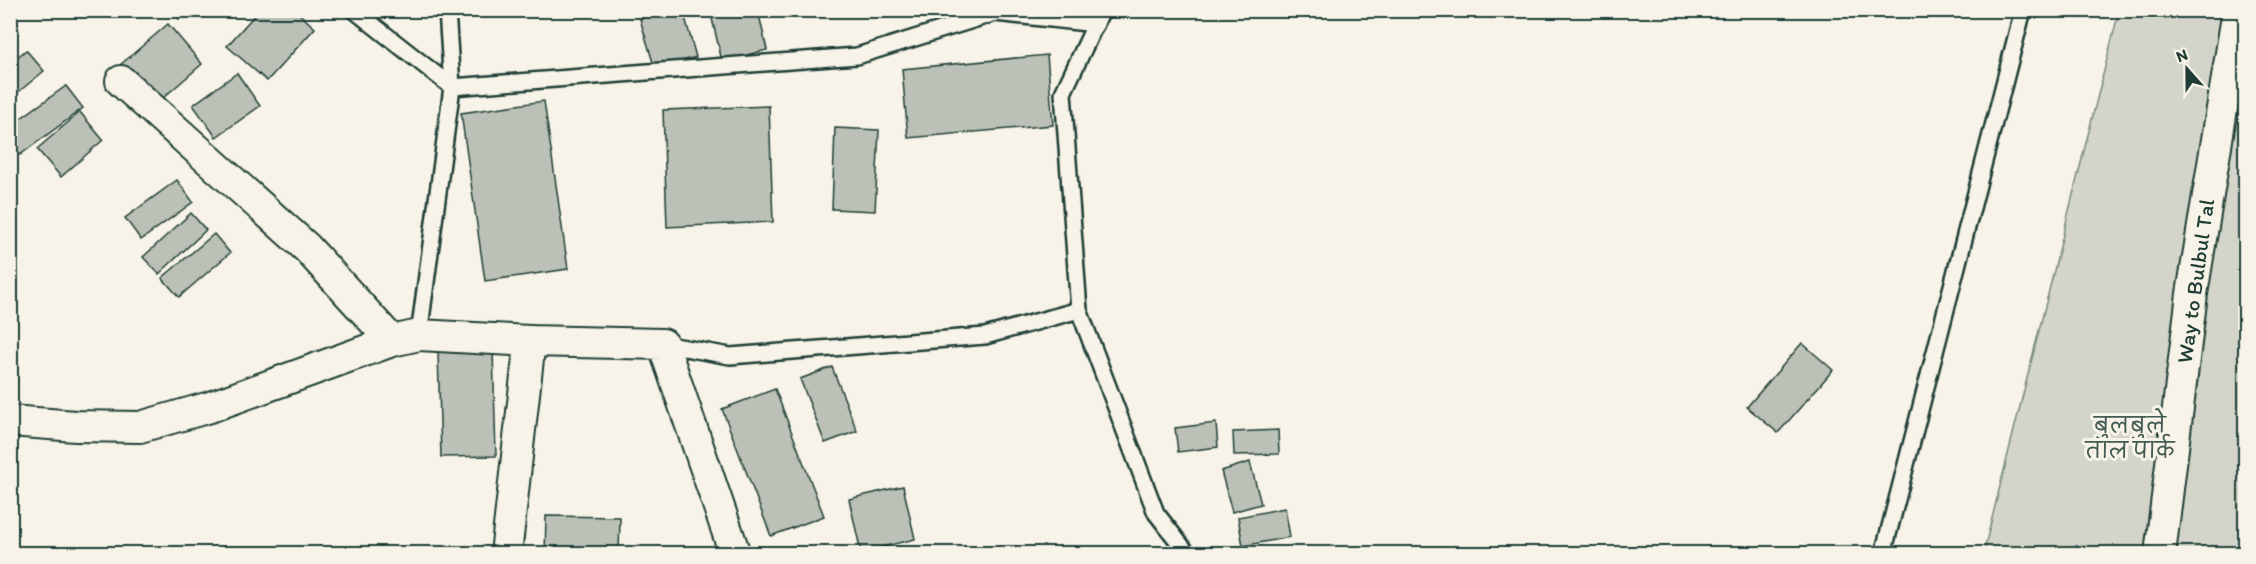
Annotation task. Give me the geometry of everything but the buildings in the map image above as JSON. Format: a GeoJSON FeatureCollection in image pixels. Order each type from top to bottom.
{"type":"FeatureCollection","features":[{"type":"Feature","properties":{"kind":"street","name":"Way to Bulbul Tal"},"geometry":{"type":"LineString","coordinates":[[2160,554],[2192,294],[2238,10]]}},
{"type":"Feature","properties":{"kind":"street"},"geometry":{"type":"LineString","coordinates":[[121,81],[406,338]]}},
{"type":"Feature","properties":{"kind":"street"},"geometry":{"type":"LineString","coordinates":[[10,421],[76,426],[140,427],[210,407],[406,338],[663,344],[735,554]]}},
{"type":"Feature","properties":{"kind":"street"},"geometry":{"type":"LineString","coordinates":[[506,554],[530,341]]}},
{"type":"Feature","properties":{"kind":"lane"},"geometry":{"type":"LineString","coordinates":[[354,10],[452,87],[857,56],[995,13],[1099,17],[1064,93],[1079,310],[1156,513],[1188,554]]}},
{"type":"Feature","properties":{"kind":"lane"},"geometry":{"type":"LineString","coordinates":[[406,338],[452,87],[447,10]]}},
{"type":"Feature","properties":{"kind":"lane"},"geometry":{"type":"LineString","coordinates":[[1882,554],[2022,10]]}},
{"type":"Feature","properties":{"kind":"lane"},"geometry":{"type":"LineString","coordinates":[[663,344],[730,356],[985,336],[1079,310]]}},
{"type":"Feature","properties":{"kind":"green space","name":"बुलबुले ताल पार्क"},"geometry":{"type":"Polygon","coordinates":[[[2119,11],[2245,11],[2245,553],[1983,554],[2119,11]]]}}]}
